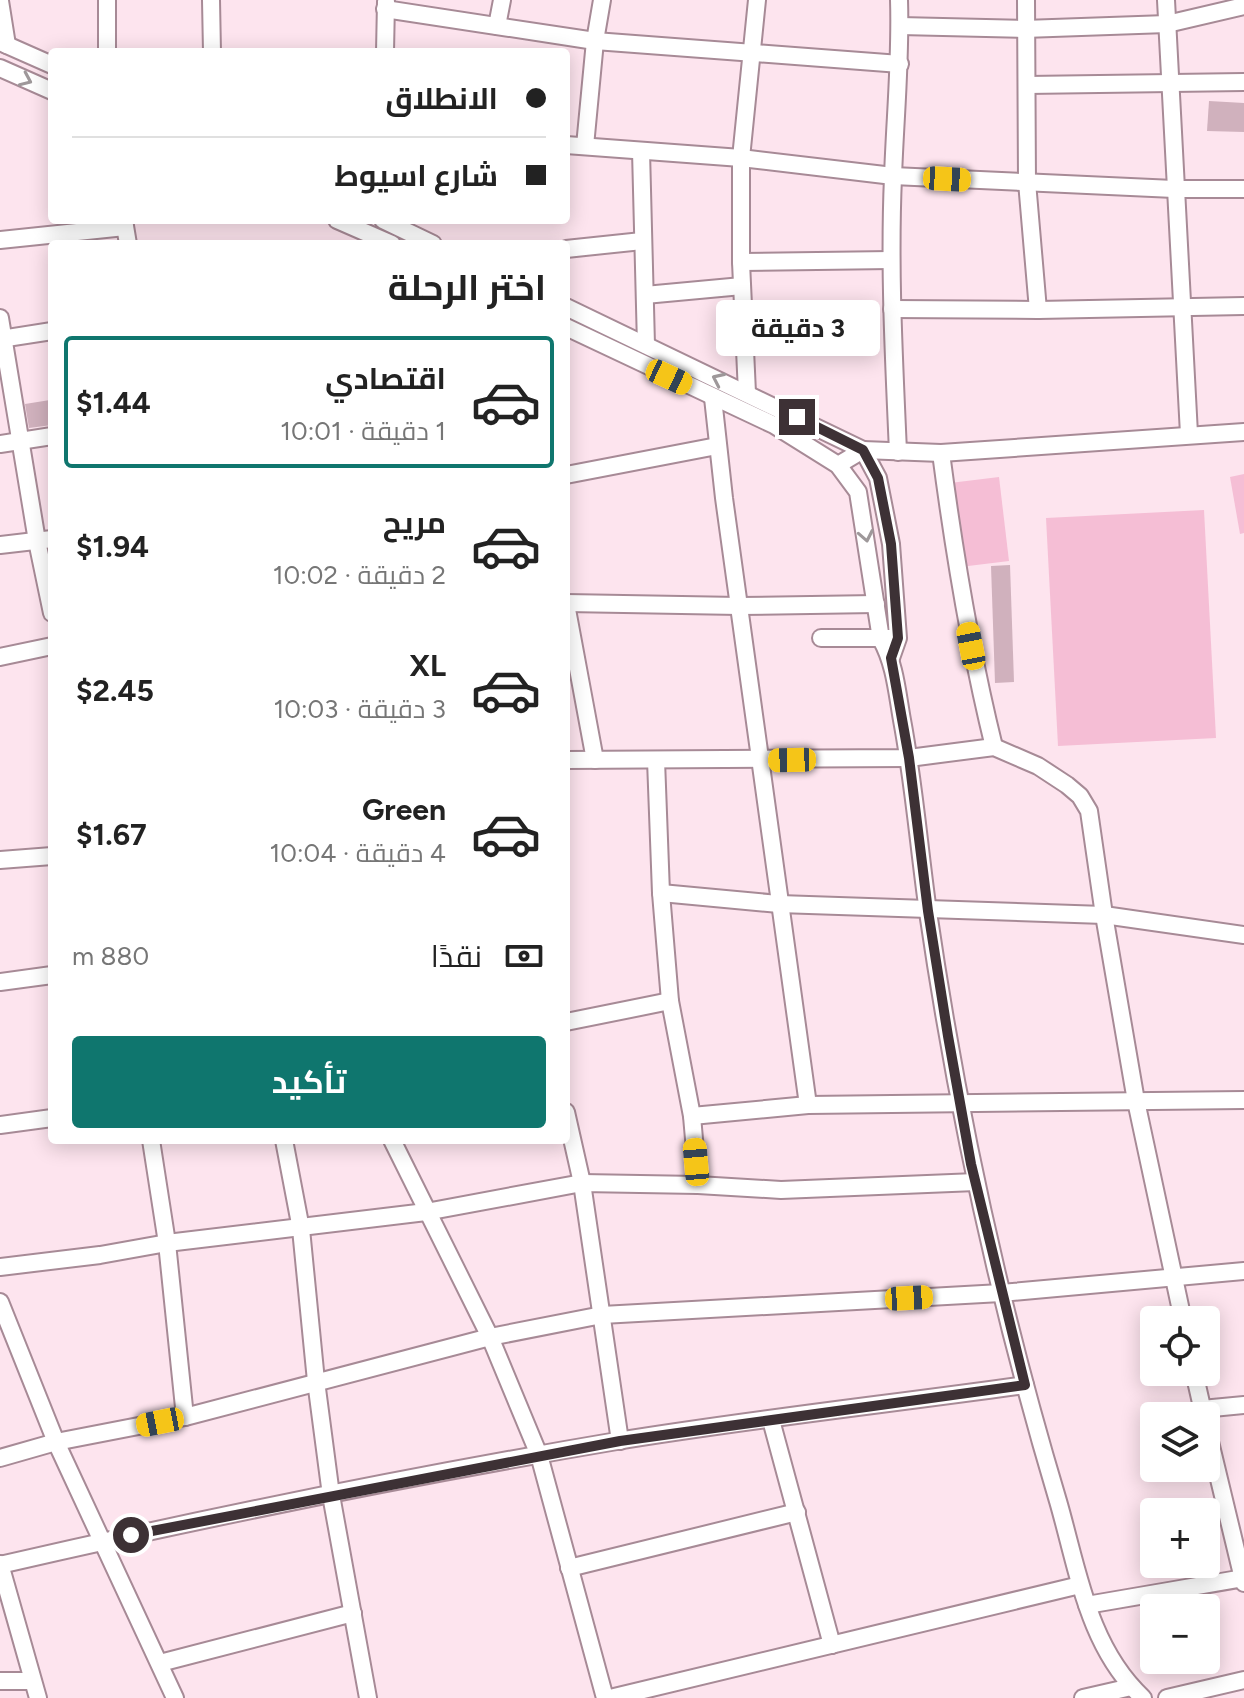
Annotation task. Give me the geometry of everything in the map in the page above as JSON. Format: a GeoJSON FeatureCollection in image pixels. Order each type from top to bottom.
{"type":"FeatureCollection","features":[{"type":"Feature","properties":{"kind":"street"},"geometry":{"type":"LineString","coordinates":[[107,0],[107,48]]}},
{"type":"Feature","properties":{"kind":"street"},"geometry":{"type":"LineString","coordinates":[[211,0],[212,48]]}},
{"type":"Feature","properties":{"kind":"street"},"geometry":{"type":"LineString","coordinates":[[497,26],[502,0]]}},
{"type":"Feature","properties":{"kind":"street"},"geometry":{"type":"LineString","coordinates":[[585,146],[602,0]]}},
{"type":"Feature","properties":{"kind":"street"},"geometry":{"type":"LineString","coordinates":[[747,393],[741,262],[741,158],[757,0]]}},
{"type":"Feature","properties":{"kind":"street"},"geometry":{"type":"LineString","coordinates":[[858,492],[878,478],[893,452],[891,260],[900,64],[899,0]]}},
{"type":"Feature","properties":{"kind":"street"},"geometry":{"type":"LineString","coordinates":[[1026,0],[1027,182],[1038,310]]}},
{"type":"Feature","properties":{"kind":"street"},"geometry":{"type":"LineString","coordinates":[[1166,0],[1189,434]]}},
{"type":"Feature","properties":{"kind":"street"},"geometry":{"type":"LineString","coordinates":[[0,1],[4,43],[48,63]]}},
{"type":"Feature","properties":{"kind":"street"},"geometry":{"type":"LineString","coordinates":[[385,48],[385,4],[595,41],[900,64]]}},
{"type":"Feature","properties":{"kind":"street"},"geometry":{"type":"LineString","coordinates":[[900,26],[1024,29],[1167,24],[1244,6]]}},
{"type":"Feature","properties":{"kind":"street"},"geometry":{"type":"LineString","coordinates":[[0,68],[48,89]]}},
{"type":"Feature","properties":{"kind":"street"},"geometry":{"type":"LineString","coordinates":[[1027,85],[1244,82]]}},
{"type":"Feature","properties":{"kind":"street"},"geometry":{"type":"LineString","coordinates":[[570,145],[741,158],[893,176],[1174,189],[1244,189]]}},
{"type":"Feature","properties":{"kind":"street"},"geometry":{"type":"LineString","coordinates":[[641,151],[646,345]]}},
{"type":"Feature","properties":{"kind":"street"},"geometry":{"type":"LineString","coordinates":[[0,240],[118,224]]}},
{"type":"Feature","properties":{"kind":"street"},"geometry":{"type":"LineString","coordinates":[[346,224],[383,240]]}},
{"type":"Feature","properties":{"kind":"street"},"geometry":{"type":"LineString","coordinates":[[391,224],[425,240]]}},
{"type":"Feature","properties":{"kind":"street"},"geometry":{"type":"LineString","coordinates":[[570,249],[642,241]]}},
{"type":"Feature","properties":{"kind":"street"},"geometry":{"type":"LineString","coordinates":[[741,262],[891,260]]}},
{"type":"Feature","properties":{"kind":"street"},"geometry":{"type":"LineString","coordinates":[[645,295],[742,286]]}},
{"type":"Feature","properties":{"kind":"street"},"geometry":{"type":"LineString","coordinates":[[892,309],[1244,306]]}},
{"type":"Feature","properties":{"kind":"street"},"geometry":{"type":"LineString","coordinates":[[570,309],[863,450],[941,453],[1244,432]]}},
{"type":"Feature","properties":{"kind":"street"},"geometry":{"type":"LineString","coordinates":[[0,318],[22,442],[45,540],[48,571]]}},
{"type":"Feature","properties":{"kind":"street"},"geometry":{"type":"LineString","coordinates":[[570,329],[774,425],[838,465],[858,492],[876,604],[890,638]]}},
{"type":"Feature","properties":{"kind":"street"},"geometry":{"type":"LineString","coordinates":[[2,339],[48,332]]}},
{"type":"Feature","properties":{"kind":"street"},"geometry":{"type":"LineString","coordinates":[[713,398],[717,446],[808,1105]]}},
{"type":"Feature","properties":{"kind":"street"},"geometry":{"type":"LineString","coordinates":[[0,444],[48,437]]}},
{"type":"Feature","properties":{"kind":"street"},"geometry":{"type":"LineString","coordinates":[[570,474],[717,446]]}},
{"type":"Feature","properties":{"kind":"street"},"geometry":{"type":"LineString","coordinates":[[838,465],[863,450]]}},
{"type":"Feature","properties":{"kind":"street"},"geometry":{"type":"LineString","coordinates":[[863,450],[878,478],[891,544],[891,658],[909,758],[928,911],[959,1104],[976,1182],[1001,1293],[1080,1585],[1103,1646],[1137,1693]]}},
{"type":"Feature","properties":{"kind":"street"},"geometry":{"type":"LineString","coordinates":[[941,453],[956,567],[994,747]]}},
{"type":"Feature","properties":{"kind":"street"},"geometry":{"type":"LineString","coordinates":[[0,545],[45,540]]}},
{"type":"Feature","properties":{"kind":"street"},"geometry":{"type":"LineString","coordinates":[[570,603],[739,606],[876,604]]}},
{"type":"Feature","properties":{"kind":"street"},"geometry":{"type":"LineString","coordinates":[[570,625],[595,760]]}},
{"type":"Feature","properties":{"kind":"street"},"geometry":{"type":"LineString","coordinates":[[821,638],[890,638]]}},
{"type":"Feature","properties":{"kind":"street"},"geometry":{"type":"LineString","coordinates":[[0,657],[48,647]]}},
{"type":"Feature","properties":{"kind":"street"},"geometry":{"type":"LineString","coordinates":[[570,760],[909,758],[994,747],[1038,766],[1080,796],[1089,811],[1136,1101],[1180,1306]]}},
{"type":"Feature","properties":{"kind":"street"},"geometry":{"type":"LineString","coordinates":[[656,760],[661,893],[670,1001],[692,1116],[698,1185]]}},
{"type":"Feature","properties":{"kind":"street"},"geometry":{"type":"LineString","coordinates":[[0,860],[48,856]]}},
{"type":"Feature","properties":{"kind":"street"},"geometry":{"type":"LineString","coordinates":[[661,893],[779,904],[1104,915],[1244,935]]}},
{"type":"Feature","properties":{"kind":"street"},"geometry":{"type":"LineString","coordinates":[[0,982],[48,976]]}},
{"type":"Feature","properties":{"kind":"street"},"geometry":{"type":"LineString","coordinates":[[570,1021],[670,1001]]}},
{"type":"Feature","properties":{"kind":"street"},"geometry":{"type":"LineString","coordinates":[[692,1116],[808,1105],[1244,1100]]}},
{"type":"Feature","properties":{"kind":"street"},"geometry":{"type":"LineString","coordinates":[[0,1125],[48,1119]]}},
{"type":"Feature","properties":{"kind":"street"},"geometry":{"type":"LineString","coordinates":[[570,1130],[582,1183],[620,1441]]}},
{"type":"Feature","properties":{"kind":"street"},"geometry":{"type":"LineString","coordinates":[[152,1144],[167,1243],[185,1417]]}},
{"type":"Feature","properties":{"kind":"street"},"geometry":{"type":"LineString","coordinates":[[285,1144],[301,1229],[331,1495],[368,1698]]}},
{"type":"Feature","properties":{"kind":"street"},"geometry":{"type":"LineString","coordinates":[[394,1144],[490,1337],[539,1455],[607,1698],[1080,1585]]}},
{"type":"Feature","properties":{"kind":"street"},"geometry":{"type":"LineString","coordinates":[[0,1267],[167,1243],[426,1212],[582,1183],[781,1190],[976,1182]]}},
{"type":"Feature","properties":{"kind":"street"},"geometry":{"type":"LineString","coordinates":[[0,1458],[56,1442],[185,1417],[490,1337],[602,1315],[1001,1293],[1244,1271]]}},
{"type":"Feature","properties":{"kind":"street"},"geometry":{"type":"LineString","coordinates":[[0,1302],[56,1442],[175,1698]]}},
{"type":"Feature","properties":{"kind":"street"},"geometry":{"type":"LineString","coordinates":[[38,1698],[0,1565],[102,1541],[539,1455],[1025,1385]]}},
{"type":"Feature","properties":{"kind":"street"},"geometry":{"type":"LineString","coordinates":[[1220,1412],[1244,1405]]}},
{"type":"Feature","properties":{"kind":"street"},"geometry":{"type":"LineString","coordinates":[[771,1420],[832,1645]]}},
{"type":"Feature","properties":{"kind":"street"},"geometry":{"type":"LineString","coordinates":[[1087,1605],[1244,1580],[1220,1482]]}},
{"type":"Feature","properties":{"kind":"street"},"geometry":{"type":"LineString","coordinates":[[569,1568],[797,1512]]}},
{"type":"Feature","properties":{"kind":"street"},"geometry":{"type":"LineString","coordinates":[[160,1663],[353,1613]]}},
{"type":"Feature","properties":{"kind":"street"},"geometry":{"type":"LineString","coordinates":[[1167,1698],[1244,1680]]}},
{"type":"Feature","properties":{"kind":"street"},"geometry":{"type":"LineString","coordinates":[[0,1681],[32,1681]]}},
{"type":"Feature","properties":{"kind":"street"},"geometry":{"type":"LineString","coordinates":[[1083,1698],[1137,1693]]}},
{"type":"Feature","properties":{"kind":"shaded area"},"geometry":{"type":"Polygon","coordinates":[[[1244,474],[1244,533],[1240,534],[1230,477],[1244,474]]]}},
{"type":"Feature","properties":{"kind":"shaded area"},"geometry":{"type":"Polygon","coordinates":[[[999,477],[1009,561],[960,567],[950,483],[999,477]]]}},
{"type":"Feature","properties":{"kind":"shaded area"},"geometry":{"type":"Polygon","coordinates":[[[1204,510],[1216,738],[1058,746],[1046,518],[1204,510]]]}},
{"type":"Feature","properties":{"kind":"building"},"geometry":{"type":"Polygon","coordinates":[[[1209,101],[1244,103],[1244,132],[1207,131],[1209,101]]]}},
{"type":"Feature","properties":{"kind":"building"},"geometry":{"type":"Polygon","coordinates":[[[48,400],[48,426],[29,428],[25,404],[48,400]]]}},
{"type":"Feature","properties":{"kind":"building"},"geometry":{"type":"Polygon","coordinates":[[[1010,565],[1014,682],[995,683],[991,566],[1010,565]]]}},
{"type":"Feature","properties":{"kind":"route"},"geometry":{"type":"LineString","coordinates":[[131,1535],[620,1441],[1025,1385],[959,1104],[928,911],[909,758],[891,658],[898,638],[891,544],[878,478],[863,450],[797,417]]}}]}
